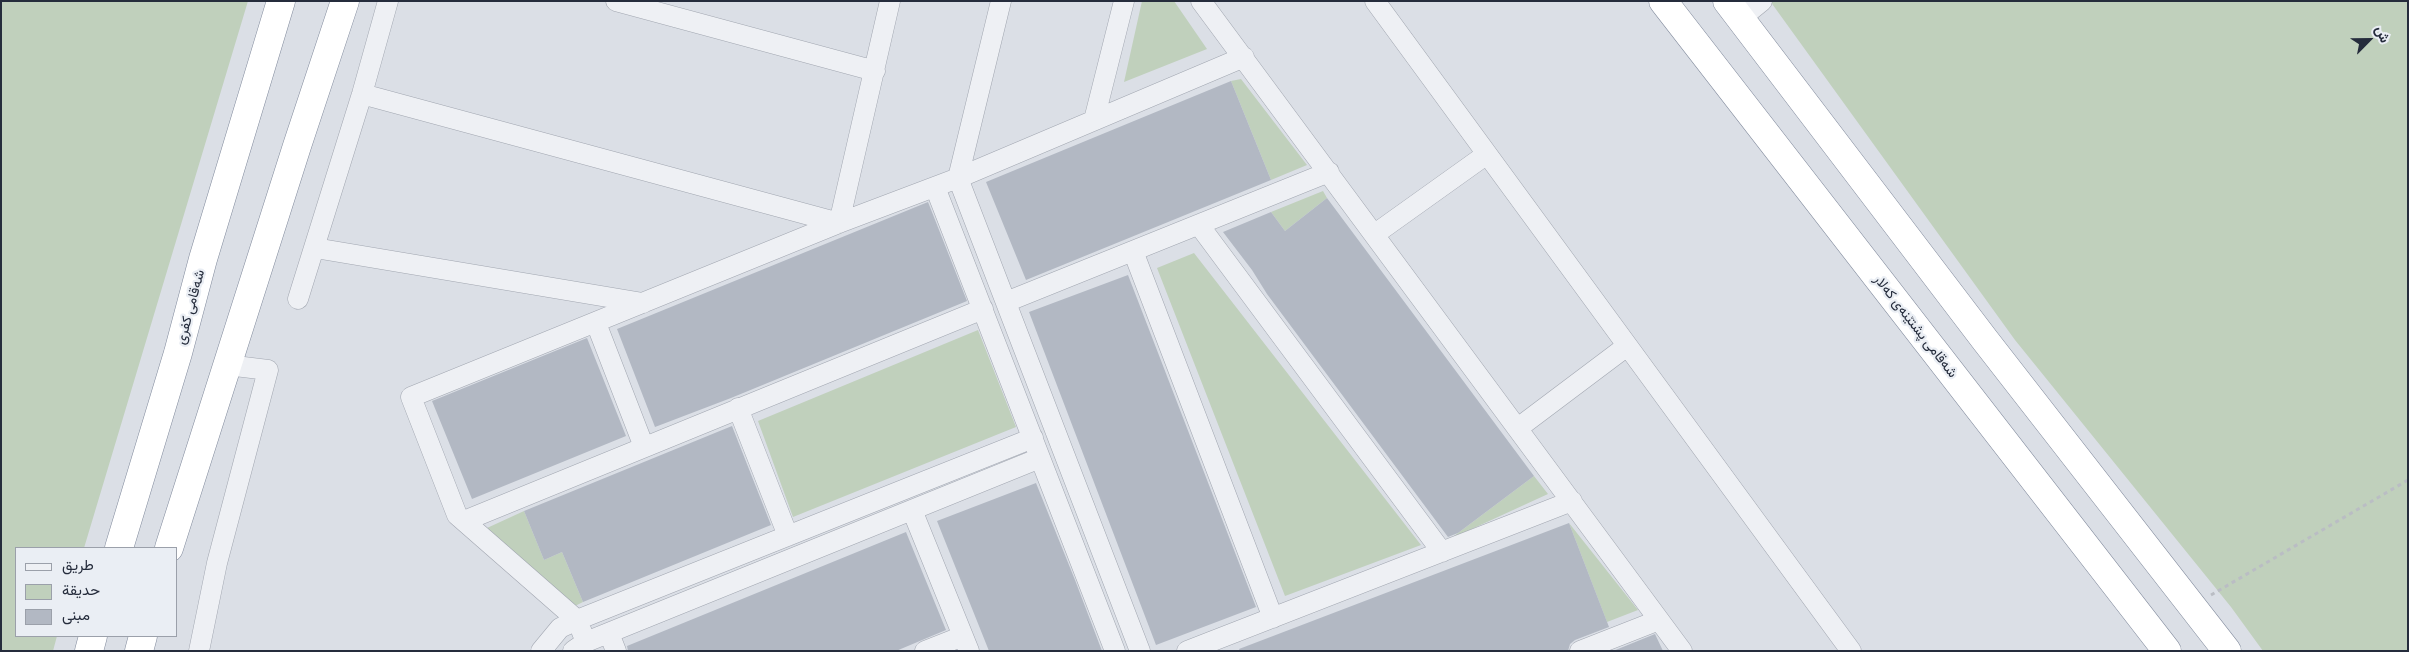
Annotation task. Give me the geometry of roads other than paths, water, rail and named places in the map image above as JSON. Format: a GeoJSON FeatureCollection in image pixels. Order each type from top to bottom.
{"type":"FeatureCollection","features":[{"type":"Feature","properties":{"kind":"highway"},"geometry":{"type":"LineString","coordinates":[[261,65],[274,1]]}},
{"type":"Feature","properties":{"kind":"highway"},"geometry":{"type":"LineString","coordinates":[[261,65],[281,1]]}},
{"type":"Feature","properties":{"kind":"highway"},"geometry":{"type":"LineString","coordinates":[[320,76],[337,1]]}},
{"type":"Feature","properties":{"kind":"highway"},"geometry":{"type":"LineString","coordinates":[[169,547],[345,1]]}},
{"type":"Feature","properties":{"kind":"highway","name":"شەقامی پشتێنەی کەلار"},"geometry":{"type":"LineString","coordinates":[[1663,1],[2167,651]]}},
{"type":"Feature","properties":{"kind":"highway"},"geometry":{"type":"LineString","coordinates":[[1734,10],[1985,340],[2227,651]]}},
{"type":"Feature","properties":{"kind":"highway","name":"شەقامی کفری"},"geometry":{"type":"LineString","coordinates":[[119,547],[261,65]]}},
{"type":"Feature","properties":{"kind":"highway"},"geometry":{"type":"LineString","coordinates":[[88,651],[93,637]]}},
{"type":"Feature","properties":{"kind":"highway"},"geometry":{"type":"LineString","coordinates":[[139,651],[143,637]]}},
{"type":"Feature","properties":{"kind":"street"},"geometry":{"type":"LineString","coordinates":[[298,299],[362,94],[388,1]]}},
{"type":"Feature","properties":{"kind":"street"},"geometry":{"type":"LineString","coordinates":[[616,1],[875,71]]}},
{"type":"Feature","properties":{"kind":"street"},"geometry":{"type":"LineString","coordinates":[[839,223],[890,1]]}},
{"type":"Feature","properties":{"kind":"street"},"geometry":{"type":"LineString","coordinates":[[1001,1],[958,178],[1140,651]]}},
{"type":"Feature","properties":{"kind":"street"},"geometry":{"type":"LineString","coordinates":[[1094,120],[1124,1]]}},
{"type":"Feature","properties":{"kind":"street"},"geometry":{"type":"LineString","coordinates":[[1375,1],[1851,651]]}},
{"type":"Feature","properties":{"kind":"street"},"geometry":{"type":"LineString","coordinates":[[1734,10],[1762,1]]}},
{"type":"Feature","properties":{"kind":"street"},"geometry":{"type":"LineString","coordinates":[[1202,2],[1682,651]]}},
{"type":"Feature","properties":{"kind":"street"},"geometry":{"type":"LineString","coordinates":[[1040,458],[710,592],[612,642],[580,646],[577,620],[457,515],[411,397],[839,223],[958,178],[1244,57]]}},
{"type":"Feature","properties":{"kind":"street"},"geometry":{"type":"LineString","coordinates":[[362,94],[839,223]]}},
{"type":"Feature","properties":{"kind":"street"},"geometry":{"type":"LineString","coordinates":[[1375,234],[1487,154]]}},
{"type":"Feature","properties":{"kind":"street"},"geometry":{"type":"LineString","coordinates":[[1006,302],[1329,172]]}},
{"type":"Feature","properties":{"kind":"street"},"geometry":{"type":"LineString","coordinates":[[935,187],[1115,651]]}},
{"type":"Feature","properties":{"kind":"street"},"geometry":{"type":"LineString","coordinates":[[1199,225],[1442,552]]}},
{"type":"Feature","properties":{"kind":"street"},"geometry":{"type":"LineString","coordinates":[[315,248],[644,303]]}},
{"type":"Feature","properties":{"kind":"street"},"geometry":{"type":"LineString","coordinates":[[1133,251],[1273,618]]}},
{"type":"Feature","properties":{"kind":"street"},"geometry":{"type":"LineString","coordinates":[[464,522],[983,309]]}},
{"type":"Feature","properties":{"kind":"street"},"geometry":{"type":"LineString","coordinates":[[596,323],[644,447]]}},
{"type":"Feature","properties":{"kind":"street"},"geometry":{"type":"LineString","coordinates":[[1518,428],[1627,346]]}},
{"type":"Feature","properties":{"kind":"street"},"geometry":{"type":"LineString","coordinates":[[199,651],[217,563],[268,370],[227,365]]}},
{"type":"Feature","properties":{"kind":"street"},"geometry":{"type":"LineString","coordinates":[[738,408],[788,536]]}},
{"type":"Feature","properties":{"kind":"street"},"geometry":{"type":"LineString","coordinates":[[541,651],[560,628],[577,620],[1033,438]]}},
{"type":"Feature","properties":{"kind":"street"},"geometry":{"type":"LineString","coordinates":[[1187,651],[1572,501]]}},
{"type":"Feature","properties":{"kind":"street"},"geometry":{"type":"LineString","coordinates":[[912,510],[966,643],[925,651]]}},
{"type":"Feature","properties":{"kind":"street"},"geometry":{"type":"LineString","coordinates":[[702,570],[710,592]]}},
{"type":"Feature","properties":{"kind":"street"},"geometry":{"type":"LineString","coordinates":[[1580,651],[1659,620]]}}]}
